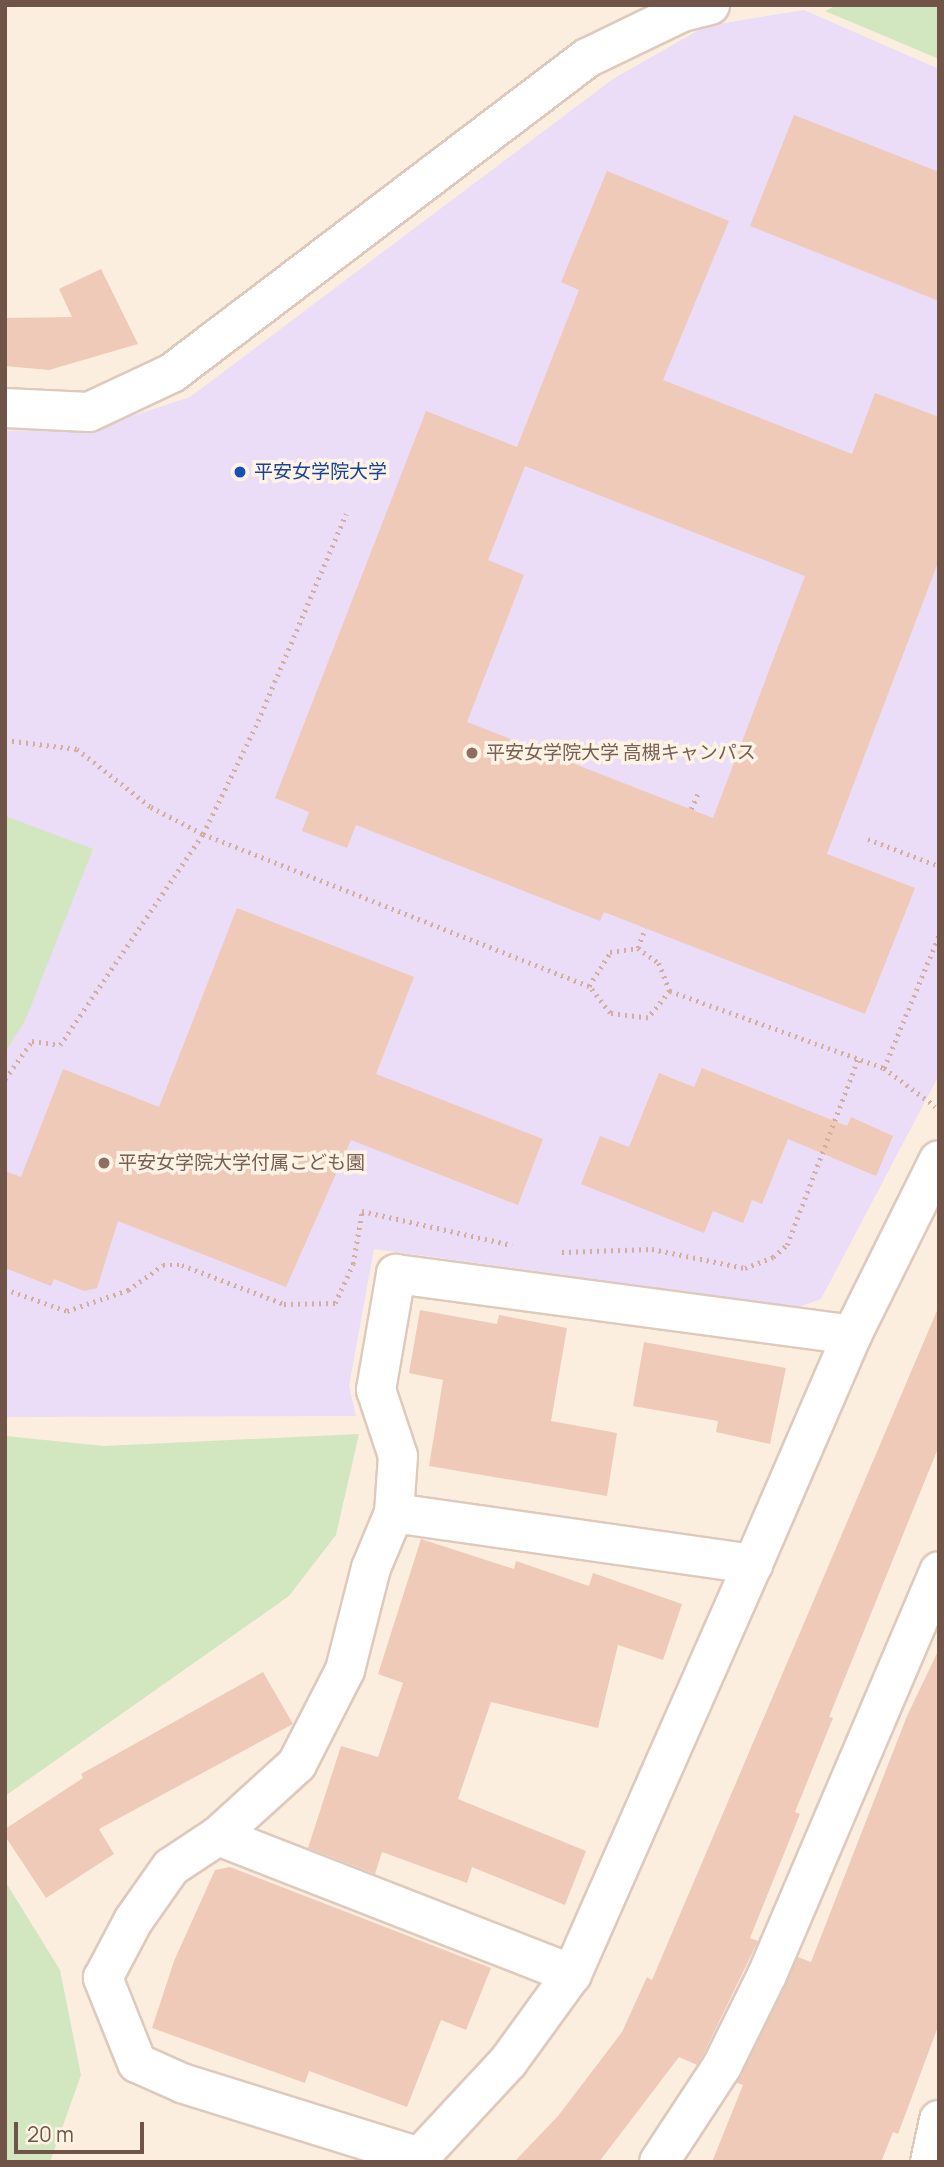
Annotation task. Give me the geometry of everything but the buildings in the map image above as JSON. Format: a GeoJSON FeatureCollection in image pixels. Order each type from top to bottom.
{"type":"FeatureCollection","features":[{"type":"Feature","properties":{"kind":"street"},"geometry":{"type":"LineString","coordinates":[[5,408],[89,412],[172,373],[587,58],[682,12],[710,5]]}},
{"type":"Feature","properties":{"kind":"street"},"geometry":{"type":"LineString","coordinates":[[852,1335],[396,1274],[376,1390],[398,1456],[394,1513],[371,1568],[345,1670],[297,1764],[218,1836],[171,1867],[133,1922],[103,1979],[137,2063],[182,2083],[417,2160],[508,2062],[572,1974],[852,1335],[939,1160]]}},
{"type":"Feature","properties":{"kind":"street"},"geometry":{"type":"LineString","coordinates":[[394,1513],[753,1564]]}},
{"type":"Feature","properties":{"kind":"street"},"geometry":{"type":"LineString","coordinates":[[659,2162],[722,2066],[767,1975],[939,1571]]}},
{"type":"Feature","properties":{"kind":"street"},"geometry":{"type":"LineString","coordinates":[[218,1836],[572,1974]]}},
{"type":"Feature","properties":{"kind":"street"},"geometry":{"type":"LineString","coordinates":[[930,2162],[939,2120]]}},
{"type":"Feature","properties":{"kind":"path"},"geometry":{"type":"LineString","coordinates":[[5,1079],[32,1041],[60,1045],[203,834],[258,721],[346,514]]}},
{"type":"Feature","properties":{"kind":"path"},"geometry":{"type":"LineString","coordinates":[[5,740],[77,749],[151,807],[203,834],[589,986],[610,1013],[648,1018],[670,991]]}},
{"type":"Feature","properties":{"kind":"path"},"geometry":{"type":"LineString","coordinates":[[691,809],[698,791]]}},
{"type":"Feature","properties":{"kind":"path"},"geometry":{"type":"LineString","coordinates":[[868,839],[939,866]]}},
{"type":"Feature","properties":{"kind":"path"},"geometry":{"type":"LineString","coordinates":[[638,948],[645,928]]}},
{"type":"Feature","properties":{"kind":"path"},"geometry":{"type":"LineString","coordinates":[[884,1068],[939,935]]}},
{"type":"Feature","properties":{"kind":"path"},"geometry":{"type":"LineString","coordinates":[[589,986],[610,953],[638,948],[659,963],[670,991],[884,1068],[935,1106]]}},
{"type":"Feature","properties":{"kind":"shaded area","name":"平安女学院大学 高槻キャンパス"},"geometry":{"type":"Polygon","coordinates":[[[804,10],[939,69],[939,1075],[821,1299],[799,1307],[374,1249],[349,1386],[356,1416],[5,1417],[5,431],[95,428],[190,397],[613,79],[706,26],[804,10]]]}},
{"type":"Feature","properties":{"kind":"green space"},"geometry":{"type":"Polygon","coordinates":[[[837,5],[939,5],[939,59],[825,11],[837,5]]]}},
{"type":"Feature","properties":{"kind":"green space"},"geometry":{"type":"Polygon","coordinates":[[[5,816],[93,849],[25,1021],[5,1052],[5,816]]]}},
{"type":"Feature","properties":{"kind":"green space"},"geometry":{"type":"Polygon","coordinates":[[[359,1434],[336,1535],[289,1596],[5,1796],[5,1436],[104,1446],[359,1434]]]}},
{"type":"Feature","properties":{"kind":"green space"},"geometry":{"type":"Polygon","coordinates":[[[5,1881],[60,1970],[81,2075],[50,2162],[5,2162],[5,1881]]]}},
{"type":"Feature","properties":{"kind":"place","name":"平安女学院大学"},"geometry":{"type":"Point","coordinates":[240,472]}},
{"type":"Feature","properties":{"kind":"place","name":"平安女学院大学 高槻キャンパス"},"geometry":{"type":"Point","coordinates":[472,753]}},
{"type":"Feature","properties":{"kind":"place","name":"平安女学院大学付属こども園"},"geometry":{"type":"Point","coordinates":[104,1163]}}]}
